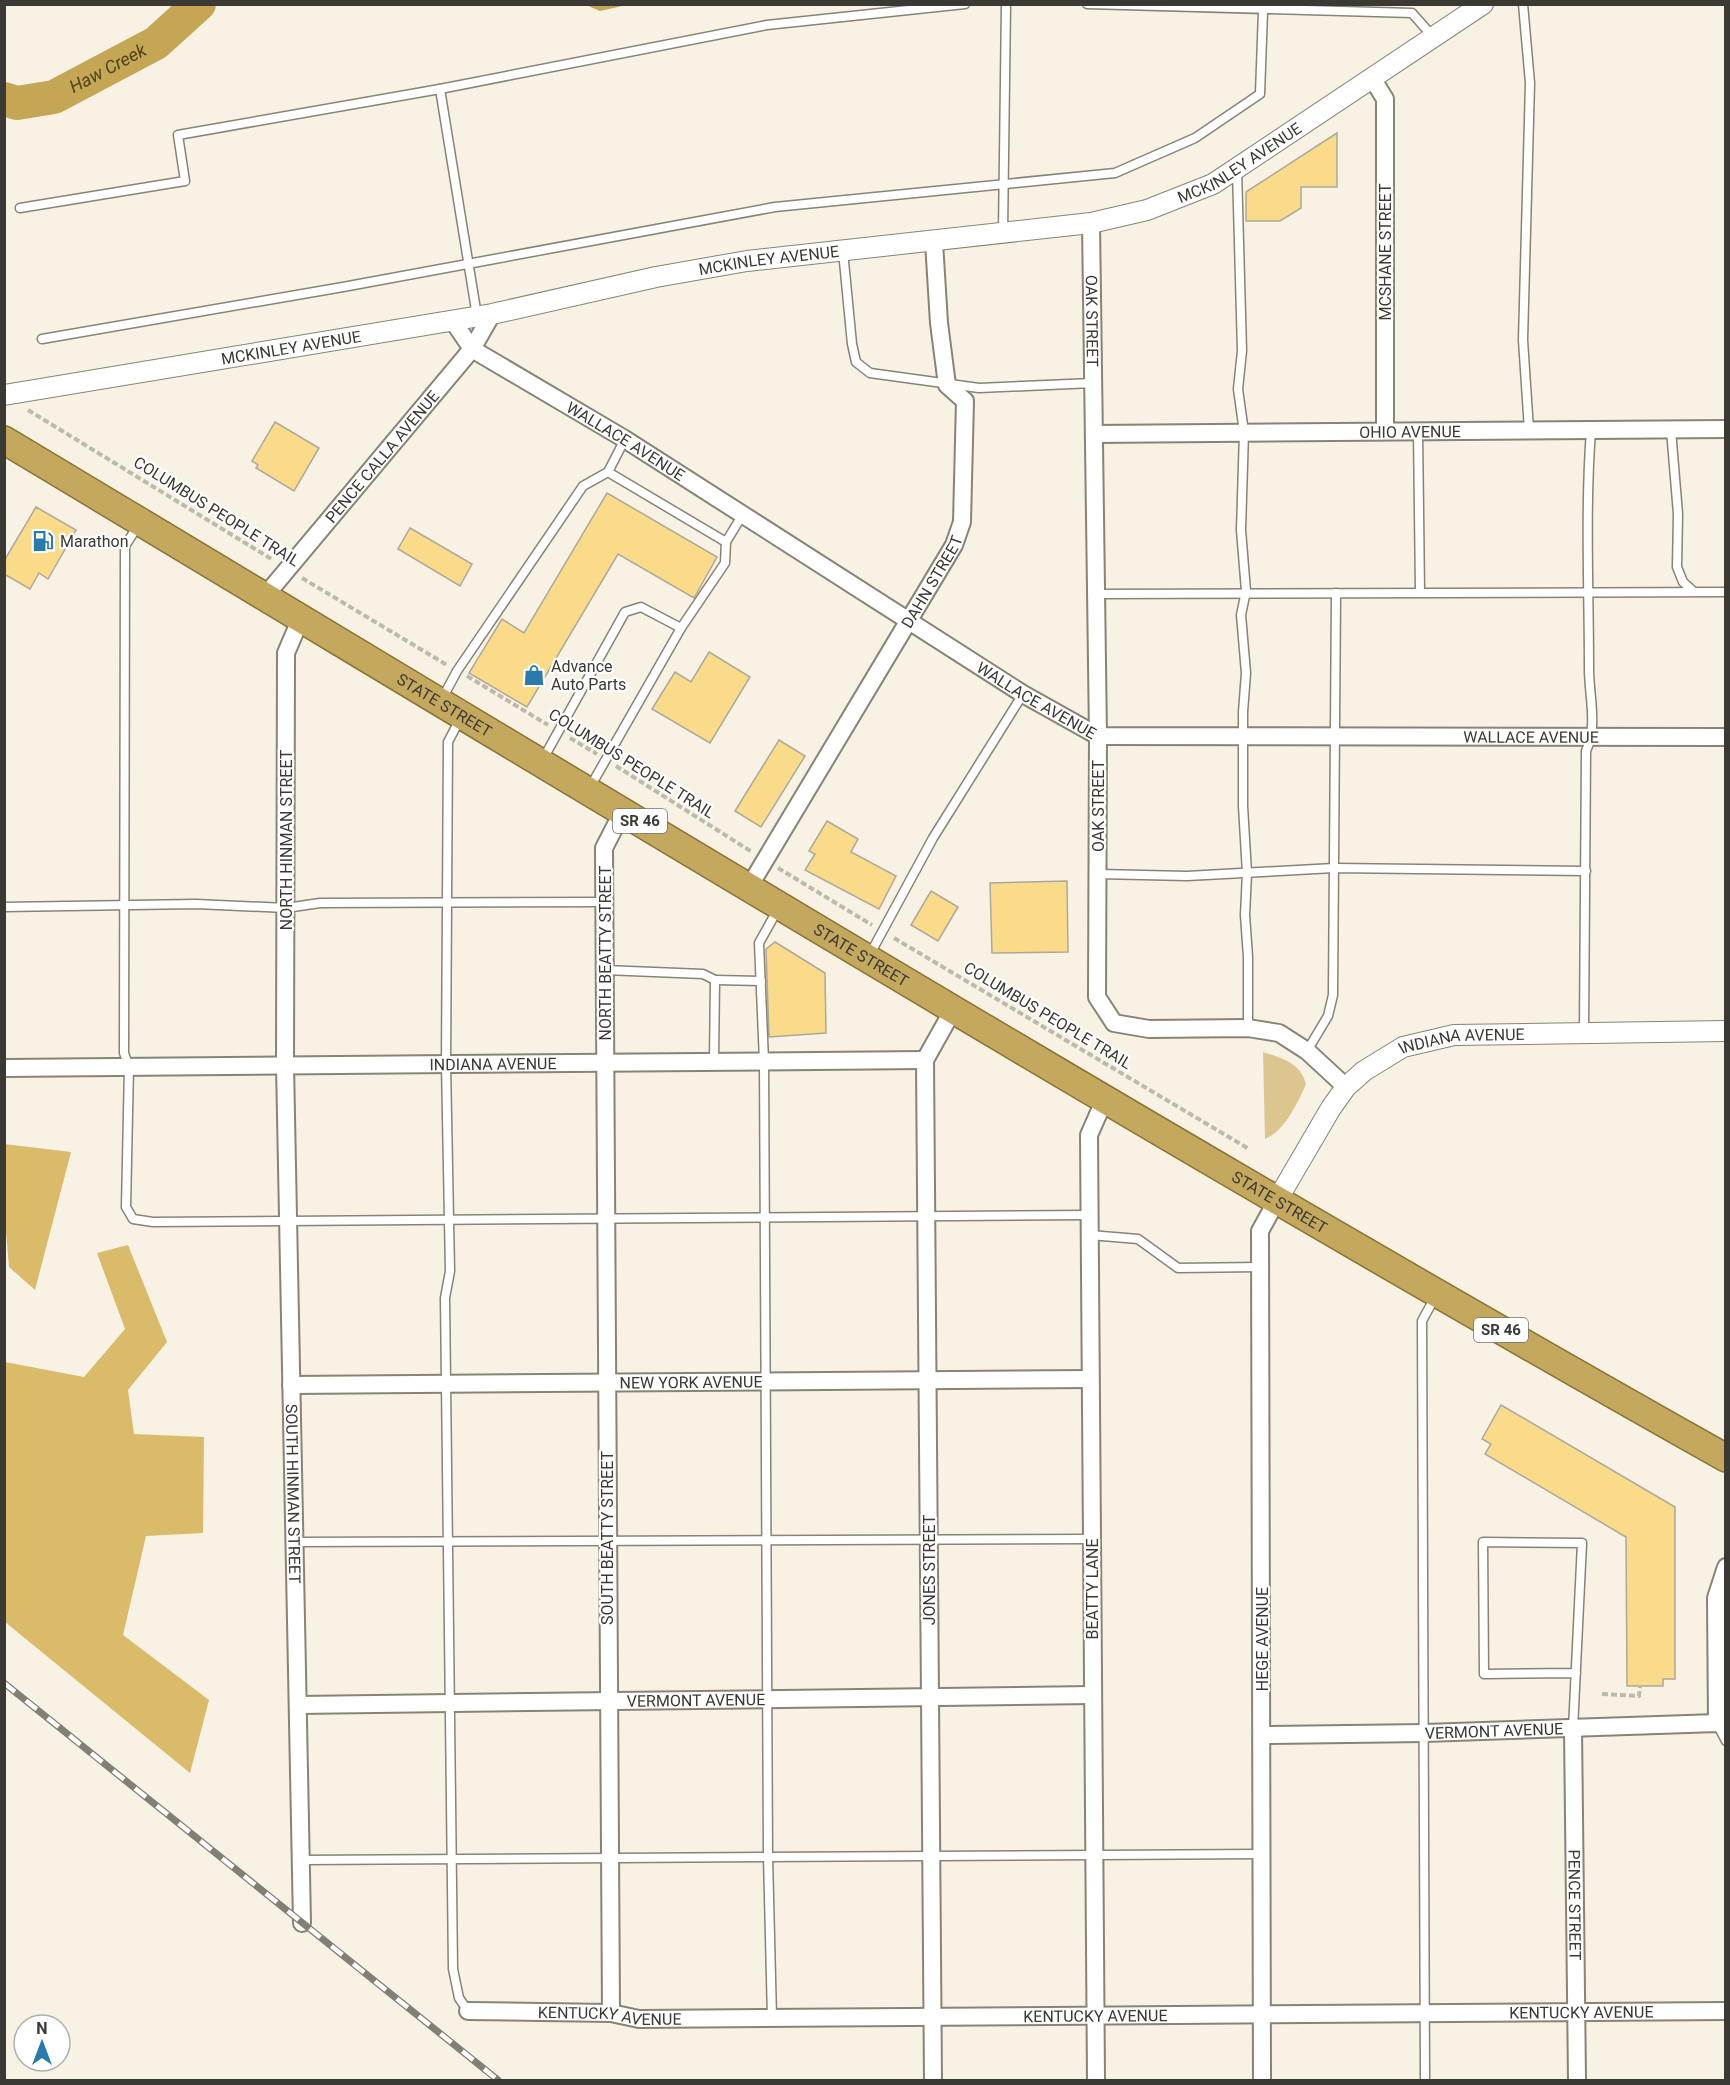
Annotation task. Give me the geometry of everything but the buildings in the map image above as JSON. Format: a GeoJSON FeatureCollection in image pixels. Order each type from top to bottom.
{"type":"FeatureCollection","features":[{"type":"Feature","properties":{"kind":"highway","name":"STATE STREET"},"geometry":{"type":"LineString","coordinates":[[4,440],[1104,1101],[1276,1202],[1725,1458]]}},
{"type":"Feature","properties":{"kind":"street","name":"MCKINLEY AVENUE"},"geometry":{"type":"LineString","coordinates":[[4,395],[484,316],[656,277],[747,261],[1091,223],[1147,210],[1213,184],[1484,4]]}},
{"type":"Feature","properties":{"kind":"street","name":"MCSHANE STREET"},"geometry":{"type":"LineString","coordinates":[[1372,78],[1385,99],[1385,431]]}},
{"type":"Feature","properties":{"kind":"street","name":"OAK STREET"},"geometry":{"type":"LineString","coordinates":[[1091,223],[1098,736],[1097,998],[1114,1023],[1149,1029],[1248,1028],[1279,1032],[1306,1050],[1346,1088]]}},
{"type":"Feature","properties":{"kind":"street"},"geometry":{"type":"LineString","coordinates":[[934,242],[939,323],[947,385]]}},
{"type":"Feature","properties":{"kind":"street","name":"PENCE CALLA AVENUE"},"geometry":{"type":"LineString","coordinates":[[265,596],[286,568],[472,349],[484,316]]}},
{"type":"Feature","properties":{"kind":"street","name":"WALLACE AVENUE"},"geometry":{"type":"LineString","coordinates":[[453,321],[472,349],[625,439],[1023,694],[1098,736],[1725,738]]}},
{"type":"Feature","properties":{"kind":"street","name":"DAHN STREET"},"geometry":{"type":"LineString","coordinates":[[749,887],[767,861],[954,545],[962,522],[965,401],[947,385]]}},
{"type":"Feature","properties":{"kind":"street","name":"OHIO AVENUE"},"geometry":{"type":"LineString","coordinates":[[1094,434],[1725,429]]}},
{"type":"Feature","properties":{"kind":"street","name":"NORTH HINMAN STREET"},"geometry":{"type":"LineString","coordinates":[[285,1065],[286,653],[302,618]]}},
{"type":"Feature","properties":{"kind":"street","name":"NORTH BEATTY STREET"},"geometry":{"type":"LineString","coordinates":[[605,1062],[604,848],[623,811]]}},
{"type":"Feature","properties":{"kind":"street"},"geometry":{"type":"LineString","coordinates":[[925,1060],[953,1010]]}},
{"type":"Feature","properties":{"kind":"street","name":"INDIANA AVENUE"},"geometry":{"type":"LineString","coordinates":[[1276,1202],[1330,1108],[1346,1088],[1364,1071],[1403,1047],[1454,1035],[1725,1031]]}},
{"type":"Feature","properties":{"kind":"street","name":"INDIANA AVENUE"},"geometry":{"type":"LineString","coordinates":[[4,1068],[925,1060]]}},
{"type":"Feature","properties":{"kind":"street","name":"JONES STREET"},"geometry":{"type":"LineString","coordinates":[[925,1060],[933,2080]]}},
{"type":"Feature","properties":{"kind":"street","name":"SOUTH BEATTY STREET"},"geometry":{"type":"LineString","coordinates":[[605,1062],[611,2013]]}},
{"type":"Feature","properties":{"kind":"street","name":"SOUTH HINMAN STREET"},"geometry":{"type":"LineString","coordinates":[[285,1065],[302,1923]]}},
{"type":"Feature","properties":{"kind":"street","name":"BEATTY LANE"},"geometry":{"type":"LineString","coordinates":[[1096,2080],[1089,1135],[1104,1101]]}},
{"type":"Feature","properties":{"kind":"street","name":"HEGE AVENUE"},"geometry":{"type":"LineString","coordinates":[[1262,2080],[1263,1735],[1260,1231],[1276,1202]]}},
{"type":"Feature","properties":{"kind":"street","name":"NEW YORK AVENUE"},"geometry":{"type":"LineString","coordinates":[[291,1385],[1090,1379]]}},
{"type":"Feature","properties":{"kind":"street"},"geometry":{"type":"LineString","coordinates":[[1721,1724],[1721,1643],[1716,1598],[1725,1567]]}},
{"type":"Feature","properties":{"kind":"street","name":"VERMONT AVENUE"},"geometry":{"type":"LineString","coordinates":[[298,1705],[1093,1695]]}},
{"type":"Feature","properties":{"kind":"street","name":"VERMONT AVENUE"},"geometry":{"type":"LineString","coordinates":[[1263,1735],[1425,1734],[1721,1724]]}},
{"type":"Feature","properties":{"kind":"street","name":"PENCE STREET"},"geometry":{"type":"LineString","coordinates":[[1573,1729],[1577,2080]]}},
{"type":"Feature","properties":{"kind":"street","name":"KENTUCKY AVENUE"},"geometry":{"type":"LineString","coordinates":[[468,2011],[611,2013],[639,2019],[1725,2011]]}},
{"type":"Feature","properties":{"kind":"lane"},"geometry":{"type":"LineString","coordinates":[[21,208],[185,181],[178,135],[440,89],[767,25],[965,4]]}},
{"type":"Feature","properties":{"kind":"lane"},"geometry":{"type":"LineString","coordinates":[[1003,234],[1006,4]]}},
{"type":"Feature","properties":{"kind":"lane"},"geometry":{"type":"LineString","coordinates":[[1087,4],[1263,11],[1412,13]]}},
{"type":"Feature","properties":{"kind":"lane"},"geometry":{"type":"LineString","coordinates":[[1407,4],[1434,38]]}},
{"type":"Feature","properties":{"kind":"lane"},"geometry":{"type":"LineString","coordinates":[[1523,4],[1530,83],[1523,340],[1529,430]]}},
{"type":"Feature","properties":{"kind":"lane"},"geometry":{"type":"LineString","coordinates":[[42,339],[775,207],[1115,173],[1195,138],[1260,94],[1263,11]]}},
{"type":"Feature","properties":{"kind":"lane"},"geometry":{"type":"LineString","coordinates":[[440,89],[468,263],[484,316]]}},
{"type":"Feature","properties":{"kind":"lane"},"geometry":{"type":"LineString","coordinates":[[1237,168],[1242,351],[1238,389],[1244,432],[1241,530],[1246,591],[1241,615],[1246,673],[1243,737],[1248,1028]]}},
{"type":"Feature","properties":{"kind":"lane"},"geometry":{"type":"LineString","coordinates":[[843,251],[856,362],[870,373],[979,388],[1093,383]]}},
{"type":"Feature","properties":{"kind":"lane"},"geometry":{"type":"LineString","coordinates":[[1671,429],[1678,514],[1677,567],[1683,582],[1692,590]]}},
{"type":"Feature","properties":{"kind":"lane"},"geometry":{"type":"LineString","coordinates":[[1584,1032],[1586,751],[1593,737],[1589,673],[1588,475],[1591,430]]}},
{"type":"Feature","properties":{"kind":"lane"},"geometry":{"type":"LineString","coordinates":[[1418,431],[1420,592]]}},
{"type":"Feature","properties":{"kind":"lane"},"geometry":{"type":"LineString","coordinates":[[468,2011],[459,1998],[453,1969],[451,1859],[445,1298],[450,1271],[446,1064],[448,742],[451,708],[457,671],[583,486],[608,472],[625,439]]}},
{"type":"Feature","properties":{"kind":"lane"},"geometry":{"type":"LineString","coordinates":[[608,472],[726,542]]}},
{"type":"Feature","properties":{"kind":"lane"},"geometry":{"type":"LineString","coordinates":[[588,790],[681,628],[725,564],[726,542],[743,514]]}},
{"type":"Feature","properties":{"kind":"lane"},"geometry":{"type":"LineString","coordinates":[[140,521],[125,546],[124,1053],[129,1066],[126,1207],[133,1218],[153,1222],[288,1222],[1090,1215]]}},
{"type":"Feature","properties":{"kind":"lane"},"geometry":{"type":"LineString","coordinates":[[1096,594],[1246,591],[1336,593],[1692,590],[1725,592]]}},
{"type":"Feature","properties":{"kind":"lane"},"geometry":{"type":"LineString","coordinates":[[1306,1050],[1328,1016],[1333,995],[1336,593]]}},
{"type":"Feature","properties":{"kind":"lane"},"geometry":{"type":"LineString","coordinates":[[541,762],[625,612],[641,607],[681,628]]}},
{"type":"Feature","properties":{"kind":"lane"},"geometry":{"type":"LineString","coordinates":[[868,959],[933,838],[1023,694]]}},
{"type":"Feature","properties":{"kind":"lane"},"geometry":{"type":"LineString","coordinates":[[1098,874],[1187,876],[1334,868],[1586,871]]}},
{"type":"Feature","properties":{"kind":"lane"},"geometry":{"type":"LineString","coordinates":[[4,907],[196,904],[286,908],[320,903],[604,902]]}},
{"type":"Feature","properties":{"kind":"lane"},"geometry":{"type":"LineString","coordinates":[[772,2018],[765,1540],[764,1061],[759,943],[780,906]]}},
{"type":"Feature","properties":{"kind":"lane"},"geometry":{"type":"LineString","coordinates":[[605,970],[703,974],[715,980],[761,981]]}},
{"type":"Feature","properties":{"kind":"lane"},"geometry":{"type":"LineString","coordinates":[[714,1061],[715,980]]}},
{"type":"Feature","properties":{"kind":"lane"},"geometry":{"type":"LineString","coordinates":[[1090,1235],[1138,1239],[1178,1268],[1260,1267]]}},
{"type":"Feature","properties":{"kind":"lane"},"geometry":{"type":"LineString","coordinates":[[1425,2080],[1422,1321],[1437,1294]]}},
{"type":"Feature","properties":{"kind":"lane"},"geometry":{"type":"LineString","coordinates":[[295,1542],[1092,1539]]}},
{"type":"Feature","properties":{"kind":"lane"},"geometry":{"type":"LineString","coordinates":[[1573,1729],[1576,1673],[1582,1543],[1483,1542],[1484,1674],[1576,1673]]}},
{"type":"Feature","properties":{"kind":"lane"},"geometry":{"type":"LineString","coordinates":[[1721,1724],[1725,1741]]}},
{"type":"Feature","properties":{"kind":"lane"},"geometry":{"type":"LineString","coordinates":[[301,1860],[1262,1854]]}},
{"type":"Feature","properties":{"kind":"path","name":"COLUMBUS PEOPLE TRAIL"},"geometry":{"type":"LineString","coordinates":[[25,408],[286,568],[606,759],[767,861],[1249,1149]]}},
{"type":"Feature","properties":{"kind":"path"},"geometry":{"type":"LineString","coordinates":[[1602,1694],[1639,1696],[1640,1686]]}},
{"type":"Feature","properties":{"kind":"shaded area"},"geometry":{"type":"Polygon","coordinates":[[[586,5],[627,5],[600,11],[586,5]]]}},
{"type":"Feature","properties":{"kind":"shaded area"},"geometry":{"type":"Polygon","coordinates":[[[1263,1052],[1290,1062],[1300,1071],[1306,1084],[1285,1123],[1265,1139],[1263,1052]]]}},
{"type":"Feature","properties":{"kind":"shaded area"},"geometry":{"type":"Polygon","coordinates":[[[4,1144],[71,1152],[35,1290],[9,1267],[4,1208],[4,1144]]]}},
{"type":"Feature","properties":{"kind":"shaded area"},"geometry":{"type":"Polygon","coordinates":[[[128,1245],[167,1342],[128,1390],[134,1434],[204,1437],[203,1533],[146,1536],[123,1635],[209,1700],[190,1773],[5,1622],[5,1362],[84,1377],[125,1329],[97,1253],[128,1245]]]}},
{"type":"Feature","properties":{"kind":"waterway","name":"Haw Creek"},"geometry":{"type":"LineString","coordinates":[[4,99],[17,103],[54,97],[156,43],[199,4]]}},
{"type":"Feature","properties":{"kind":"railway"},"geometry":{"type":"LineString","coordinates":[[4,1683],[498,2080]]}},
{"type":"Feature","properties":{"kind":"place","name":"Marathon"},"geometry":{"type":"Point","coordinates":[43,541]}},
{"type":"Feature","properties":{"kind":"place","name":"Advance Auto Parts"},"geometry":{"type":"Point","coordinates":[534,675]}}]}
